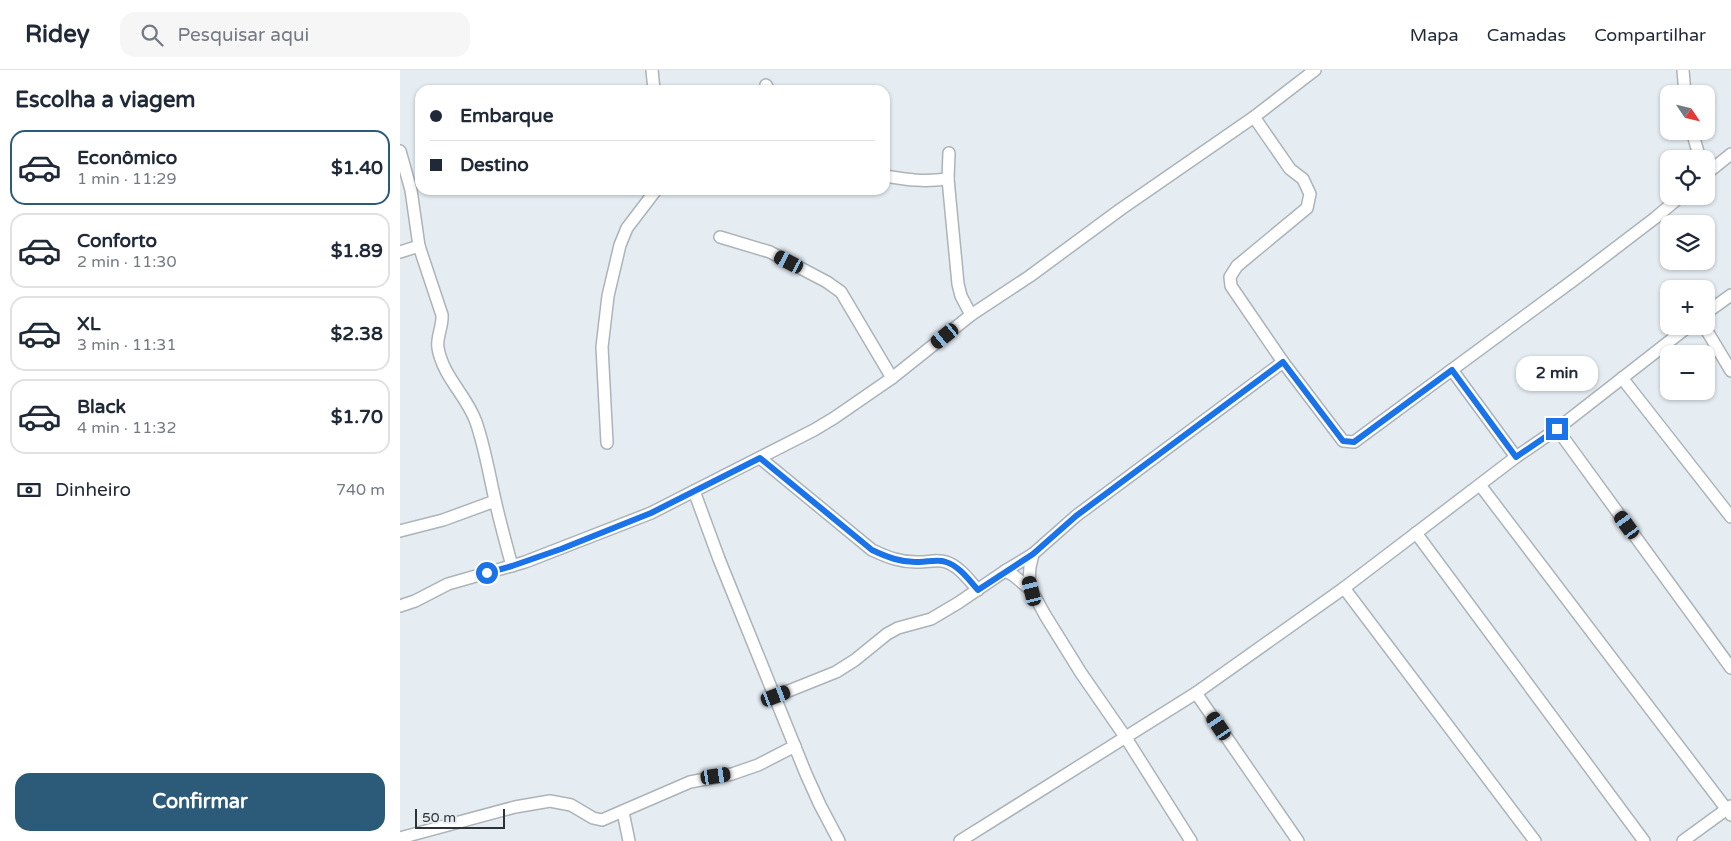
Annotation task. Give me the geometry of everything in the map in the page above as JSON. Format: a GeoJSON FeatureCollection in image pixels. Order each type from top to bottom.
{"type":"FeatureCollection","features":[{"type":"Feature","properties":{"kind":"street"},"geometry":{"type":"LineString","coordinates":[[652,70],[654,85]]}},
{"type":"Feature","properties":{"kind":"street"},"geometry":{"type":"LineString","coordinates":[[400,606],[415,601],[448,584],[512,566],[561,549],[651,513],[827,422],[892,378],[971,315],[1030,276],[1254,117],[1315,70]]}},
{"type":"Feature","properties":{"kind":"street"},"geometry":{"type":"LineString","coordinates":[[1683,70],[1684,85]]}},
{"type":"Feature","properties":{"kind":"street"},"geometry":{"type":"LineString","coordinates":[[1254,117],[1290,169],[1303,179],[1310,194],[1307,208],[1237,266],[1230,277],[1231,286],[1283,362],[1343,441],[1354,442],[1648,224],[1670,205]]}},
{"type":"Feature","properties":{"kind":"street"},"geometry":{"type":"LineString","coordinates":[[400,152],[411,190],[419,246],[442,315],[438,346],[441,358],[451,381],[476,420],[486,454],[495,501],[512,566]]}},
{"type":"Feature","properties":{"kind":"street"},"geometry":{"type":"LineString","coordinates":[[949,153],[948,180],[958,284],[961,296],[971,315]]}},
{"type":"Feature","properties":{"kind":"street"},"geometry":{"type":"LineString","coordinates":[[1715,167],[1731,154]]}},
{"type":"Feature","properties":{"kind":"street"},"geometry":{"type":"LineString","coordinates":[[890,177],[916,181],[948,180]]}},
{"type":"Feature","properties":{"kind":"street"},"geometry":{"type":"LineString","coordinates":[[607,443],[602,347],[608,296],[620,245],[627,228],[652,195]]}},
{"type":"Feature","properties":{"kind":"street"},"geometry":{"type":"LineString","coordinates":[[720,237],[770,252],[827,282],[841,292],[892,378]]}},
{"type":"Feature","properties":{"kind":"street"},"geometry":{"type":"LineString","coordinates":[[400,252],[419,246]]}},
{"type":"Feature","properties":{"kind":"street"},"geometry":{"type":"LineString","coordinates":[[1715,307],[1731,295]]}},
{"type":"Feature","properties":{"kind":"street"},"geometry":{"type":"LineString","coordinates":[[960,841],[1196,693],[1344,588],[1516,457],[1557,429],[1677,335]]}},
{"type":"Feature","properties":{"kind":"street"},"geometry":{"type":"LineString","coordinates":[[1709,335],[1731,371]]}},
{"type":"Feature","properties":{"kind":"street"},"geometry":{"type":"LineString","coordinates":[[776,696],[836,672],[855,660],[886,634],[898,628],[931,619],[1033,554],[1076,516],[1283,362]]}},
{"type":"Feature","properties":{"kind":"street"},"geometry":{"type":"LineString","coordinates":[[1452,370],[1516,457]]}},
{"type":"Feature","properties":{"kind":"street"},"geometry":{"type":"LineString","coordinates":[[1622,378],[1731,517]]}},
{"type":"Feature","properties":{"kind":"street"},"geometry":{"type":"LineString","coordinates":[[1557,429],[1731,668]]}},
{"type":"Feature","properties":{"kind":"street"},"geometry":{"type":"LineString","coordinates":[[760,458],[872,550],[888,558],[906,562],[938,560],[947,562],[964,573],[978,590]]}},
{"type":"Feature","properties":{"kind":"street"},"geometry":{"type":"LineString","coordinates":[[1480,485],[1729,810],[1683,841]]}},
{"type":"Feature","properties":{"kind":"street"},"geometry":{"type":"LineString","coordinates":[[694,491],[795,746],[820,805],[839,841]]}},
{"type":"Feature","properties":{"kind":"street"},"geometry":{"type":"LineString","coordinates":[[400,531],[443,520],[495,501]]}},
{"type":"Feature","properties":{"kind":"street"},"geometry":{"type":"LineString","coordinates":[[1416,533],[1644,841]]}},
{"type":"Feature","properties":{"kind":"street"},"geometry":{"type":"LineString","coordinates":[[1032,591],[1030,566],[1033,554]]}},
{"type":"Feature","properties":{"kind":"street"},"geometry":{"type":"LineString","coordinates":[[1005,571],[1013,575],[1032,591],[1081,673],[1126,738],[1190,841]]}},
{"type":"Feature","properties":{"kind":"street"},"geometry":{"type":"LineString","coordinates":[[1344,588],[1534,841]]}},
{"type":"Feature","properties":{"kind":"street"},"geometry":{"type":"LineString","coordinates":[[1196,693],[1298,841]]}},
{"type":"Feature","properties":{"kind":"street"},"geometry":{"type":"LineString","coordinates":[[400,838],[515,807],[550,801],[571,806],[593,818],[602,820],[690,782],[732,774],[758,765],[795,746]]}},
{"type":"Feature","properties":{"kind":"street"},"geometry":{"type":"LineString","coordinates":[[623,812],[629,841]]}},
{"type":"Feature","properties":{"kind":"route"},"geometry":{"type":"LineString","coordinates":[[487,573],[561,549],[651,513],[760,458],[872,550],[888,558],[906,562],[938,560],[947,562],[964,573],[978,590],[1033,554],[1076,516],[1283,362],[1343,441],[1354,442],[1452,370],[1516,457],[1557,429]]}}]}
